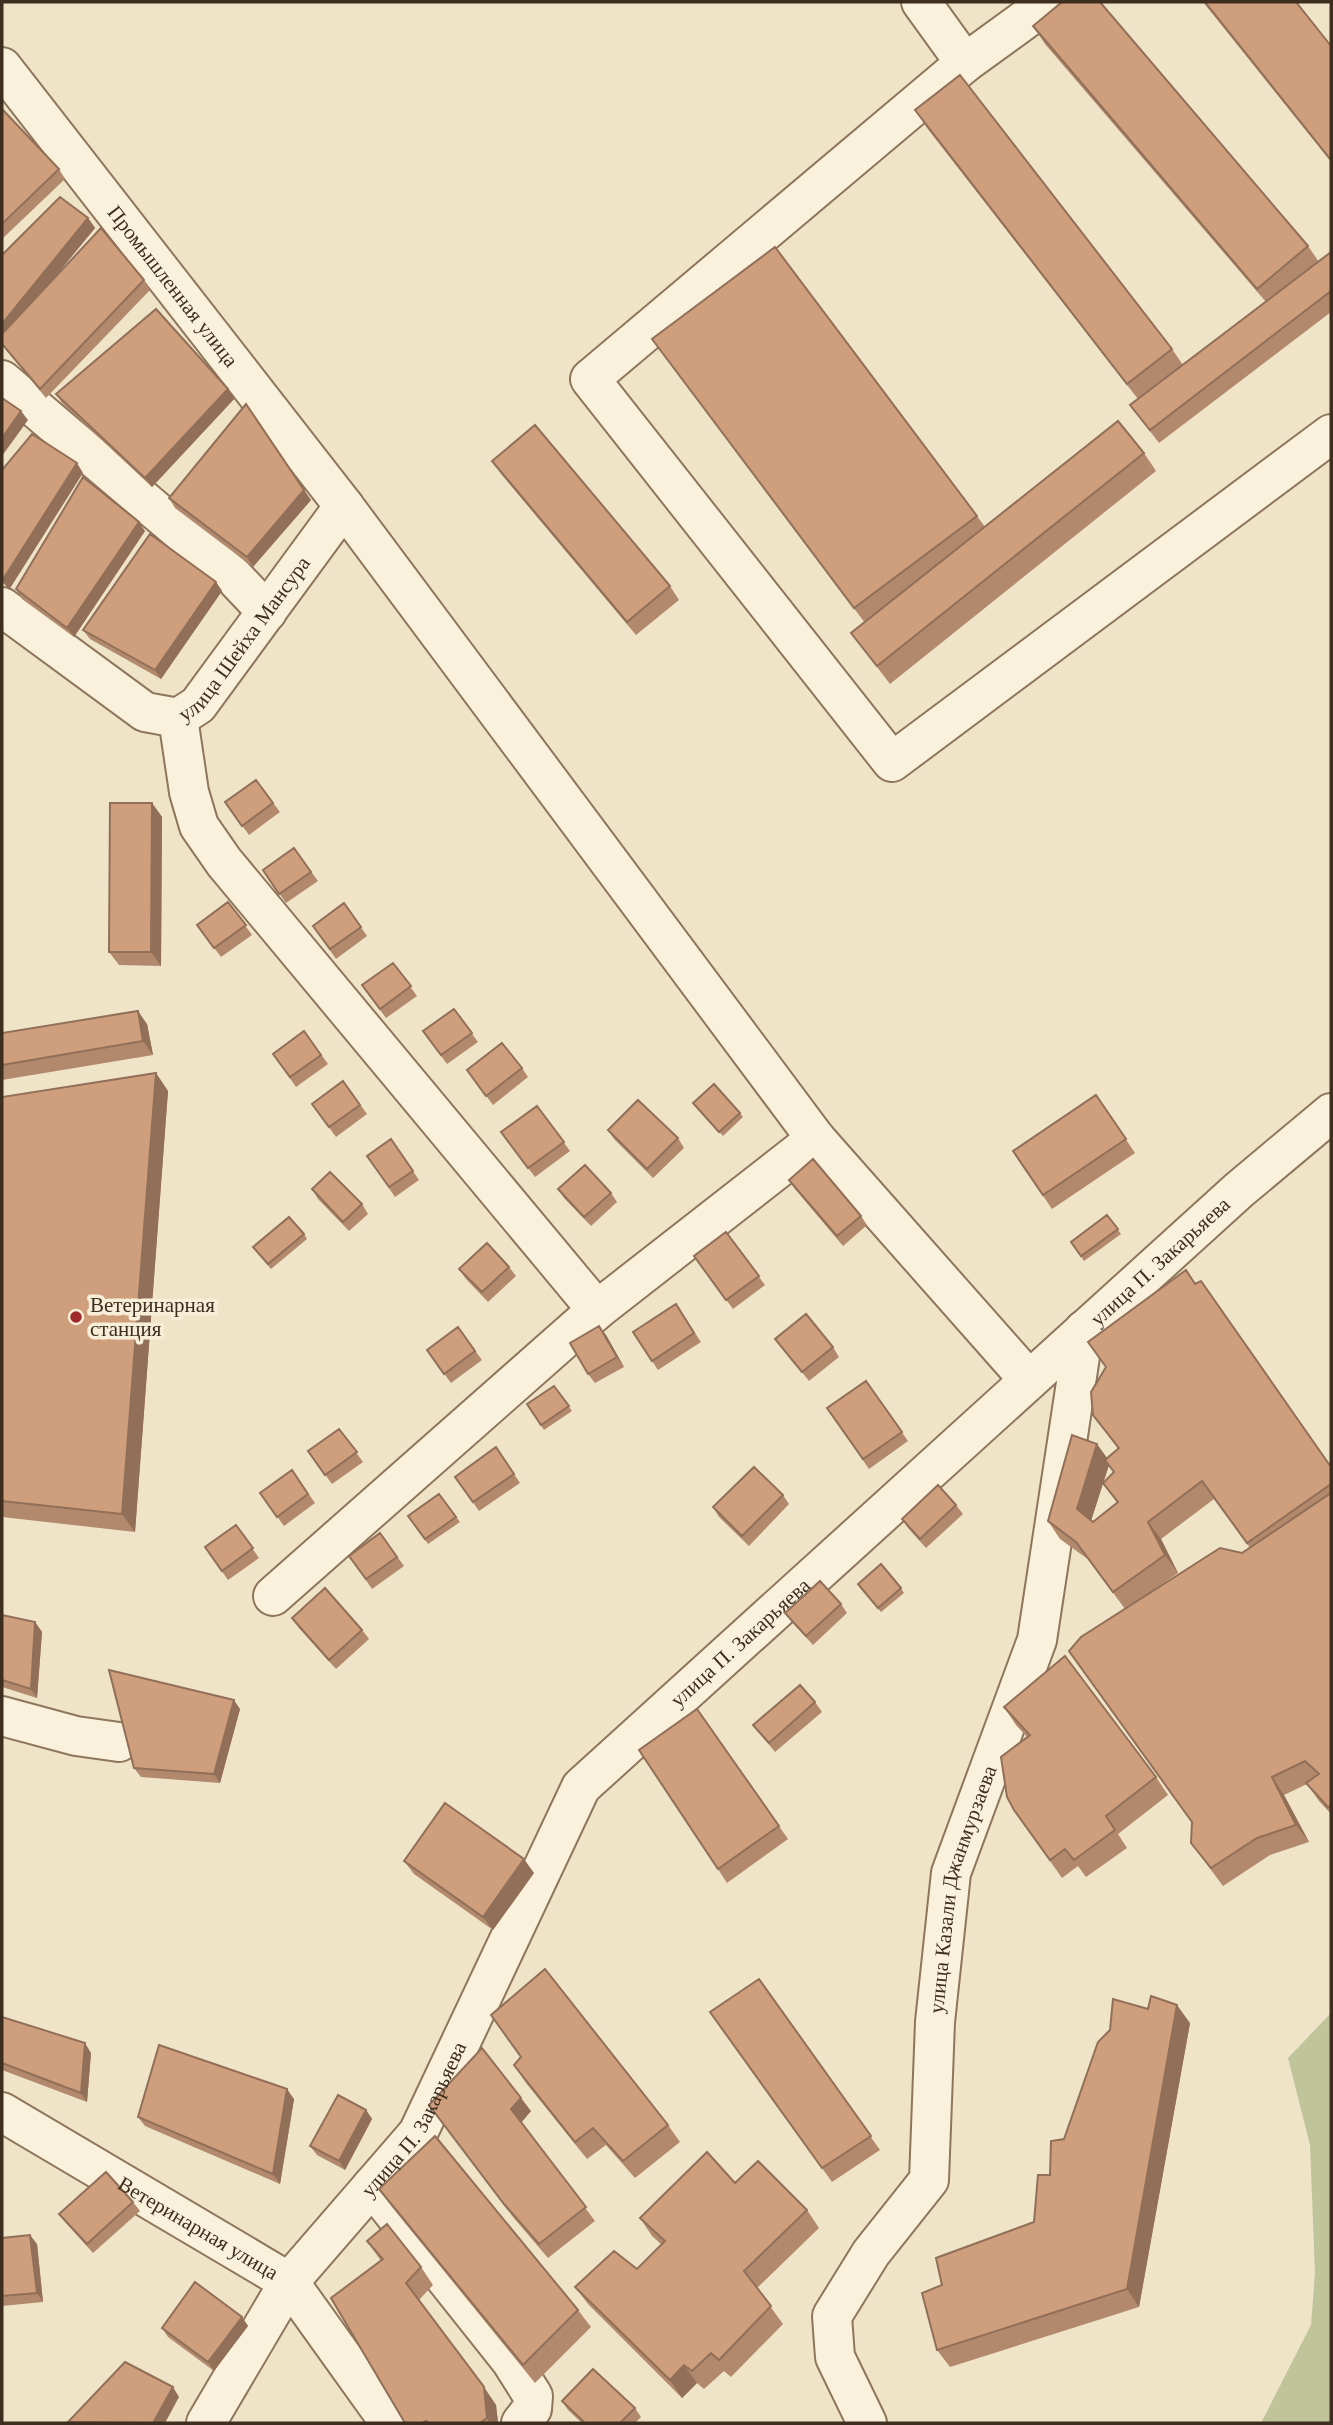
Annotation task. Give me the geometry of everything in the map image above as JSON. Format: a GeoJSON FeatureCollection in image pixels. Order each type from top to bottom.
{"type":"FeatureCollection","features":[{"type":"Feature","properties":{"kind":"street"},"geometry":{"type":"LineString","coordinates":[[921,2],[965,63]]}},
{"type":"Feature","properties":{"kind":"street"},"geometry":{"type":"LineString","coordinates":[[1049,2],[965,63],[590,379],[892,762],[1331,434]]}},
{"type":"Feature","properties":{"kind":"street","name":"Промышленная улица"},"geometry":{"type":"LineString","coordinates":[[2,67],[344,506],[816,1139],[1029,1380]]}},
{"type":"Feature","properties":{"kind":"street"},"geometry":{"type":"LineString","coordinates":[[2,380],[234,577],[267,612]]}},
{"type":"Feature","properties":{"kind":"street","name":"улица Шейха Мансура"},"geometry":{"type":"LineString","coordinates":[[8,621],[145,712],[178,718],[198,705],[344,506]]}},
{"type":"Feature","properties":{"kind":"street"},"geometry":{"type":"LineString","coordinates":[[178,718],[189,792],[199,826],[224,862],[597,1310]]}},
{"type":"Feature","properties":{"kind":"street","name":"улица П. Закарьяева"},"geometry":{"type":"LineString","coordinates":[[289,2282],[418,2133],[581,1787],[1238,1190],[1331,1113]]}},
{"type":"Feature","properties":{"kind":"street"},"geometry":{"type":"LineString","coordinates":[[273,1597],[597,1310],[816,1139]]}},
{"type":"Feature","properties":{"kind":"street","name":"улица Казали Джанмурзаева"},"geometry":{"type":"LineString","coordinates":[[867,2423],[835,2357],[832,2316],[871,2253],[929,2179],[935,2022],[951,1873],[1037,1640],[1084,1330]]}},
{"type":"Feature","properties":{"kind":"street"},"geometry":{"type":"LineString","coordinates":[[2,1716],[76,1736],[119,1742]]}},
{"type":"Feature","properties":{"kind":"street","name":"Ветеринарная улица"},"geometry":{"type":"LineString","coordinates":[[2,2112],[289,2282],[205,2423]]}},
{"type":"Feature","properties":{"kind":"street"},"geometry":{"type":"LineString","coordinates":[[372,2186],[511,2361],[533,2396],[532,2409],[521,2423]]}},
{"type":"Feature","properties":{"kind":"street"},"geometry":{"type":"LineString","coordinates":[[289,2282],[390,2423]]}},
{"type":"Feature","properties":{"kind":"green space"},"geometry":{"type":"Polygon","coordinates":[[[1331,2013],[1331,2423],[1261,2423],[1311,2325],[1315,2273],[1310,2145],[1288,2058],[1331,2013]]]}},
{"type":"Feature","properties":{"kind":"building"},"geometry":{"type":"Polygon","coordinates":[[[1062,2],[1100,2],[1308,246],[1257,289],[1033,26],[1062,2]]]}},
{"type":"Feature","properties":{"kind":"building"},"geometry":{"type":"Polygon","coordinates":[[[1205,2],[1296,2],[1331,46],[1331,160],[1205,2]]]}},
{"type":"Feature","properties":{"kind":"building"},"geometry":{"type":"Polygon","coordinates":[[[960,75],[1172,349],[1127,384],[915,110],[960,75]]]}},
{"type":"Feature","properties":{"kind":"building"},"geometry":{"type":"Polygon","coordinates":[[[2,109],[59,169],[2,224],[2,109]]]}},
{"type":"Feature","properties":{"kind":"building"},"geometry":{"type":"Polygon","coordinates":[[[60,197],[88,218],[2,324],[2,255],[60,197]]]}},
{"type":"Feature","properties":{"kind":"building"},"geometry":{"type":"Polygon","coordinates":[[[101,228],[144,280],[40,389],[2,344],[2,334],[101,228]]]}},
{"type":"Feature","properties":{"kind":"building"},"geometry":{"type":"Polygon","coordinates":[[[775,247],[977,516],[854,608],[652,339],[775,247]]]}},
{"type":"Feature","properties":{"kind":"building"},"geometry":{"type":"Polygon","coordinates":[[[1331,252],[1331,291],[1150,430],[1130,405],[1331,252]]]}},
{"type":"Feature","properties":{"kind":"building"},"geometry":{"type":"Polygon","coordinates":[[[156,309],[228,389],[145,478],[56,394],[156,309]]]}},
{"type":"Feature","properties":{"kind":"building"},"geometry":{"type":"Polygon","coordinates":[[[2,398],[21,411],[2,438],[2,398]]]}},
{"type":"Feature","properties":{"kind":"building"},"geometry":{"type":"Polygon","coordinates":[[[246,404],[304,490],[247,557],[169,498],[246,404]]]}},
{"type":"Feature","properties":{"kind":"building"},"geometry":{"type":"Polygon","coordinates":[[[1118,421],[1144,453],[877,666],[851,633],[1118,421]]]}},
{"type":"Feature","properties":{"kind":"building"},"geometry":{"type":"Polygon","coordinates":[[[535,425],[670,586],[627,622],[492,461],[535,425]]]}},
{"type":"Feature","properties":{"kind":"building"},"geometry":{"type":"Polygon","coordinates":[[[32,434],[77,463],[2,581],[2,470],[32,434]]]}},
{"type":"Feature","properties":{"kind":"building"},"geometry":{"type":"Polygon","coordinates":[[[83,477],[139,522],[67,628],[16,589],[83,477]]]}},
{"type":"Feature","properties":{"kind":"building"},"geometry":{"type":"Polygon","coordinates":[[[150,534],[216,582],[155,670],[83,630],[150,534]]]}},
{"type":"Feature","properties":{"kind":"building"},"geometry":{"type":"Polygon","coordinates":[[[256,780],[273,803],[242,826],[225,802],[256,780]]]}},
{"type":"Feature","properties":{"kind":"building"},"geometry":{"type":"Polygon","coordinates":[[[110,803],[152,803],[151,952],[109,952],[110,803]]]}},
{"type":"Feature","properties":{"kind":"building"},"geometry":{"type":"Polygon","coordinates":[[[294,848],[311,872],[279,894],[263,870],[294,848]]]}},
{"type":"Feature","properties":{"kind":"building"},"geometry":{"type":"Polygon","coordinates":[[[228,902],[246,925],[214,948],[197,925],[228,902]]]}},
{"type":"Feature","properties":{"kind":"building"},"geometry":{"type":"Polygon","coordinates":[[[344,903],[361,927],[330,949],[313,926],[344,903]]]}},
{"type":"Feature","properties":{"kind":"building"},"geometry":{"type":"Polygon","coordinates":[[[393,963],[411,986],[380,1009],[362,985],[393,963]]]}},
{"type":"Feature","properties":{"kind":"building"},"geometry":{"type":"Polygon","coordinates":[[[454,1009],[472,1033],[441,1055],[423,1031],[454,1009]]]}},
{"type":"Feature","properties":{"kind":"building"},"geometry":{"type":"Polygon","coordinates":[[[138,1011],[143,1041],[2,1065],[2,1033],[138,1011]]]}},
{"type":"Feature","properties":{"kind":"building"},"geometry":{"type":"Polygon","coordinates":[[[304,1031],[321,1055],[290,1077],[273,1054],[304,1031]]]}},
{"type":"Feature","properties":{"kind":"building"},"geometry":{"type":"Polygon","coordinates":[[[502,1043],[522,1068],[486,1096],[467,1070],[502,1043]]]}},
{"type":"Feature","properties":{"kind":"building","name":"Ветеринарная станция"},"geometry":{"type":"Polygon","coordinates":[[[156,1073],[122,1514],[2,1501],[2,1097],[156,1073]]]}},
{"type":"Feature","properties":{"kind":"building"},"geometry":{"type":"Polygon","coordinates":[[[343,1081],[360,1105],[329,1127],[312,1104],[343,1081]]]}},
{"type":"Feature","properties":{"kind":"building"},"geometry":{"type":"Polygon","coordinates":[[[714,1084],[740,1113],[719,1132],[693,1103],[714,1084]]]}},
{"type":"Feature","properties":{"kind":"building"},"geometry":{"type":"Polygon","coordinates":[[[1096,1095],[1126,1139],[1043,1195],[1013,1151],[1096,1095]]]}},
{"type":"Feature","properties":{"kind":"building"},"geometry":{"type":"Polygon","coordinates":[[[638,1100],[678,1138],[647,1169],[608,1130],[638,1100]]]}},
{"type":"Feature","properties":{"kind":"building"},"geometry":{"type":"Polygon","coordinates":[[[537,1106],[564,1142],[528,1168],[501,1132],[537,1106]]]}},
{"type":"Feature","properties":{"kind":"building"},"geometry":{"type":"Polygon","coordinates":[[[391,1139],[413,1171],[389,1187],[367,1156],[391,1139]]]}},
{"type":"Feature","properties":{"kind":"building"},"geometry":{"type":"Polygon","coordinates":[[[813,1159],[861,1216],[837,1236],[789,1180],[813,1159]]]}},
{"type":"Feature","properties":{"kind":"building"},"geometry":{"type":"Polygon","coordinates":[[[585,1165],[611,1193],[584,1217],[558,1189],[585,1165]]]}},
{"type":"Feature","properties":{"kind":"building"},"geometry":{"type":"Polygon","coordinates":[[[330,1172],[362,1204],[343,1222],[312,1189],[330,1172]]]}},
{"type":"Feature","properties":{"kind":"building"},"geometry":{"type":"Polygon","coordinates":[[[1107,1215],[1118,1229],[1081,1256],[1071,1242],[1107,1215]]]}},
{"type":"Feature","properties":{"kind":"building"},"geometry":{"type":"Polygon","coordinates":[[[289,1217],[304,1234],[268,1264],[253,1247],[289,1217]]]}},
{"type":"Feature","properties":{"kind":"building"},"geometry":{"type":"Polygon","coordinates":[[[726,1232],[759,1276],[726,1300],[694,1256],[726,1232]]]}},
{"type":"Feature","properties":{"kind":"building"},"geometry":{"type":"Polygon","coordinates":[[[487,1243],[509,1267],[482,1292],[459,1269],[487,1243]]]}},
{"type":"Feature","properties":{"kind":"building"},"geometry":{"type":"Polygon","coordinates":[[[1186,1270],[1195,1284],[1201,1281],[1331,1467],[1331,1484],[1247,1543],[1202,1481],[1148,1522],[1165,1555],[1113,1592],[1076,1542],[1048,1521],[1072,1435],[1097,1444],[1077,1509],[1093,1522],[1118,1502],[1103,1483],[1114,1472],[1105,1460],[1119,1448],[1093,1415],[1091,1392],[1106,1367],[1088,1342],[1186,1270]]]}},
{"type":"Feature","properties":{"kind":"building"},"geometry":{"type":"Polygon","coordinates":[[[676,1304],[694,1333],[652,1361],[633,1332],[676,1304]]]}},
{"type":"Feature","properties":{"kind":"building"},"geometry":{"type":"Polygon","coordinates":[[[806,1314],[833,1347],[802,1372],[775,1339],[806,1314]]]}},
{"type":"Feature","properties":{"kind":"building"},"geometry":{"type":"Polygon","coordinates":[[[599,1326],[617,1357],[588,1374],[570,1343],[599,1326]]]}},
{"type":"Feature","properties":{"kind":"building"},"geometry":{"type":"Polygon","coordinates":[[[458,1327],[475,1351],[444,1374],[427,1350],[458,1327]]]}},
{"type":"Feature","properties":{"kind":"building"},"geometry":{"type":"Polygon","coordinates":[[[866,1381],[902,1432],[863,1459],[827,1408],[866,1381]]]}},
{"type":"Feature","properties":{"kind":"building"},"geometry":{"type":"Polygon","coordinates":[[[554,1386],[569,1406],[541,1425],[527,1404],[554,1386]]]}},
{"type":"Feature","properties":{"kind":"building"},"geometry":{"type":"Polygon","coordinates":[[[339,1429],[357,1452],[325,1475],[308,1451],[339,1429]]]}},
{"type":"Feature","properties":{"kind":"building"},"geometry":{"type":"Polygon","coordinates":[[[496,1447],[514,1474],[473,1502],[455,1477],[496,1447]]]}},
{"type":"Feature","properties":{"kind":"building"},"geometry":{"type":"Polygon","coordinates":[[[754,1467],[783,1495],[742,1536],[713,1507],[754,1467]]]}},
{"type":"Feature","properties":{"kind":"building"},"geometry":{"type":"Polygon","coordinates":[[[292,1470],[308,1494],[277,1517],[260,1493],[292,1470]]]}},
{"type":"Feature","properties":{"kind":"building"},"geometry":{"type":"Polygon","coordinates":[[[938,1485],[956,1505],[920,1539],[902,1519],[938,1485]]]}},
{"type":"Feature","properties":{"kind":"building"},"geometry":{"type":"Polygon","coordinates":[[[1331,1493],[1331,1806],[1328,1807],[1306,1783],[1319,1774],[1305,1761],[1272,1777],[1296,1825],[1257,1838],[1211,1868],[1191,1843],[1192,1822],[1069,1651],[1081,1637],[1220,1548],[1242,1553],[1331,1493]]]}},
{"type":"Feature","properties":{"kind":"building"},"geometry":{"type":"Polygon","coordinates":[[[439,1494],[456,1517],[425,1539],[408,1516],[439,1494]]]}},
{"type":"Feature","properties":{"kind":"building"},"geometry":{"type":"Polygon","coordinates":[[[236,1525],[253,1548],[222,1571],[205,1547],[236,1525]]]}},
{"type":"Feature","properties":{"kind":"building"},"geometry":{"type":"Polygon","coordinates":[[[380,1533],[397,1557],[366,1579],[349,1556],[380,1533]]]}},
{"type":"Feature","properties":{"kind":"building"},"geometry":{"type":"Polygon","coordinates":[[[881,1564],[901,1588],[878,1608],[858,1584],[881,1564]]]}},
{"type":"Feature","properties":{"kind":"building"},"geometry":{"type":"Polygon","coordinates":[[[820,1581],[841,1604],[806,1636],[785,1613],[820,1581]]]}},
{"type":"Feature","properties":{"kind":"building"},"geometry":{"type":"Polygon","coordinates":[[[325,1588],[362,1630],[329,1660],[292,1618],[325,1588]]]}},
{"type":"Feature","properties":{"kind":"building"},"geometry":{"type":"Polygon","coordinates":[[[2,1615],[35,1622],[31,1689],[2,1680],[2,1615]]]}},
{"type":"Feature","properties":{"kind":"building"},"geometry":{"type":"Polygon","coordinates":[[[1065,1656],[1156,1777],[1106,1816],[1115,1830],[1074,1860],[1065,1849],[1050,1860],[1007,1797],[1001,1757],[1030,1735],[1004,1707],[1065,1656]]]}},
{"type":"Feature","properties":{"kind":"building"},"geometry":{"type":"Polygon","coordinates":[[[109,1670],[234,1700],[214,1774],[134,1768],[109,1670]]]}},
{"type":"Feature","properties":{"kind":"building"},"geometry":{"type":"Polygon","coordinates":[[[800,1685],[815,1702],[769,1743],[753,1725],[800,1685]]]}},
{"type":"Feature","properties":{"kind":"building"},"geometry":{"type":"Polygon","coordinates":[[[697,1709],[779,1826],[718,1869],[639,1750],[697,1709]]]}},
{"type":"Feature","properties":{"kind":"building"},"geometry":{"type":"Polygon","coordinates":[[[445,1803],[524,1859],[483,1917],[404,1861],[445,1803]]]}},
{"type":"Feature","properties":{"kind":"building"},"geometry":{"type":"Polygon","coordinates":[[[545,1969],[668,2125],[623,2161],[593,2128],[575,2142],[514,2065],[521,2057],[491,2015],[545,1969]]]}},
{"type":"Feature","properties":{"kind":"building"},"geometry":{"type":"Polygon","coordinates":[[[759,1979],[871,2136],[822,2168],[710,2012],[759,1979]]]}},
{"type":"Feature","properties":{"kind":"building"},"geometry":{"type":"Polygon","coordinates":[[[1151,1996],[1177,2005],[1127,2289],[937,2350],[922,2293],[942,2285],[936,2258],[1034,2222],[1038,2175],[1050,2175],[1051,2141],[1064,2139],[1098,2042],[1110,2030],[1113,1999],[1148,2009],[1151,1996]]]}},
{"type":"Feature","properties":{"kind":"building"},"geometry":{"type":"Polygon","coordinates":[[[2,2017],[85,2043],[81,2093],[2,2063],[2,2017]]]}},
{"type":"Feature","properties":{"kind":"building"},"geometry":{"type":"Polygon","coordinates":[[[159,2045],[287,2089],[273,2174],[138,2117],[159,2045]]]}},
{"type":"Feature","properties":{"kind":"building"},"geometry":{"type":"Polygon","coordinates":[[[482,2048],[521,2098],[511,2109],[586,2207],[539,2244],[504,2204],[429,2105],[482,2048]]]}},
{"type":"Feature","properties":{"kind":"building"},"geometry":{"type":"Polygon","coordinates":[[[338,2095],[366,2110],[339,2161],[310,2146],[338,2095]]]}},
{"type":"Feature","properties":{"kind":"building"},"geometry":{"type":"Polygon","coordinates":[[[435,2136],[578,2310],[523,2365],[379,2189],[435,2136]]]}},
{"type":"Feature","properties":{"kind":"building"},"geometry":{"type":"Polygon","coordinates":[[[707,2152],[735,2183],[758,2161],[807,2210],[744,2271],[771,2306],[719,2360],[711,2353],[692,2371],[684,2365],[670,2380],[575,2287],[614,2251],[637,2269],[665,2241],[640,2218],[707,2152]]]}},
{"type":"Feature","properties":{"kind":"building"},"geometry":{"type":"Polygon","coordinates":[[[106,2172],[133,2202],[87,2244],[59,2214],[106,2172]]]}},
{"type":"Feature","properties":{"kind":"building"},"geometry":{"type":"Polygon","coordinates":[[[387,2224],[421,2267],[406,2283],[484,2387],[487,2418],[480,2423],[405,2423],[331,2298],[383,2259],[367,2241],[387,2224]]]}},
{"type":"Feature","properties":{"kind":"building"},"geometry":{"type":"Polygon","coordinates":[[[30,2235],[37,2293],[2,2296],[2,2238],[30,2235]]]}},
{"type":"Feature","properties":{"kind":"building"},"geometry":{"type":"Polygon","coordinates":[[[195,2282],[242,2317],[208,2362],[162,2328],[195,2282]]]}},
{"type":"Feature","properties":{"kind":"building"},"geometry":{"type":"Polygon","coordinates":[[[125,2362],[173,2387],[153,2423],[68,2422],[125,2362]]]}},
{"type":"Feature","properties":{"kind":"building"},"geometry":{"type":"Polygon","coordinates":[[[593,2369],[635,2408],[620,2423],[585,2423],[562,2401],[593,2369]]]}},
{"type":"Feature","properties":{"kind":"place","name":"Ветеринарная станция"},"geometry":{"type":"Point","coordinates":[76,1317]}}]}
